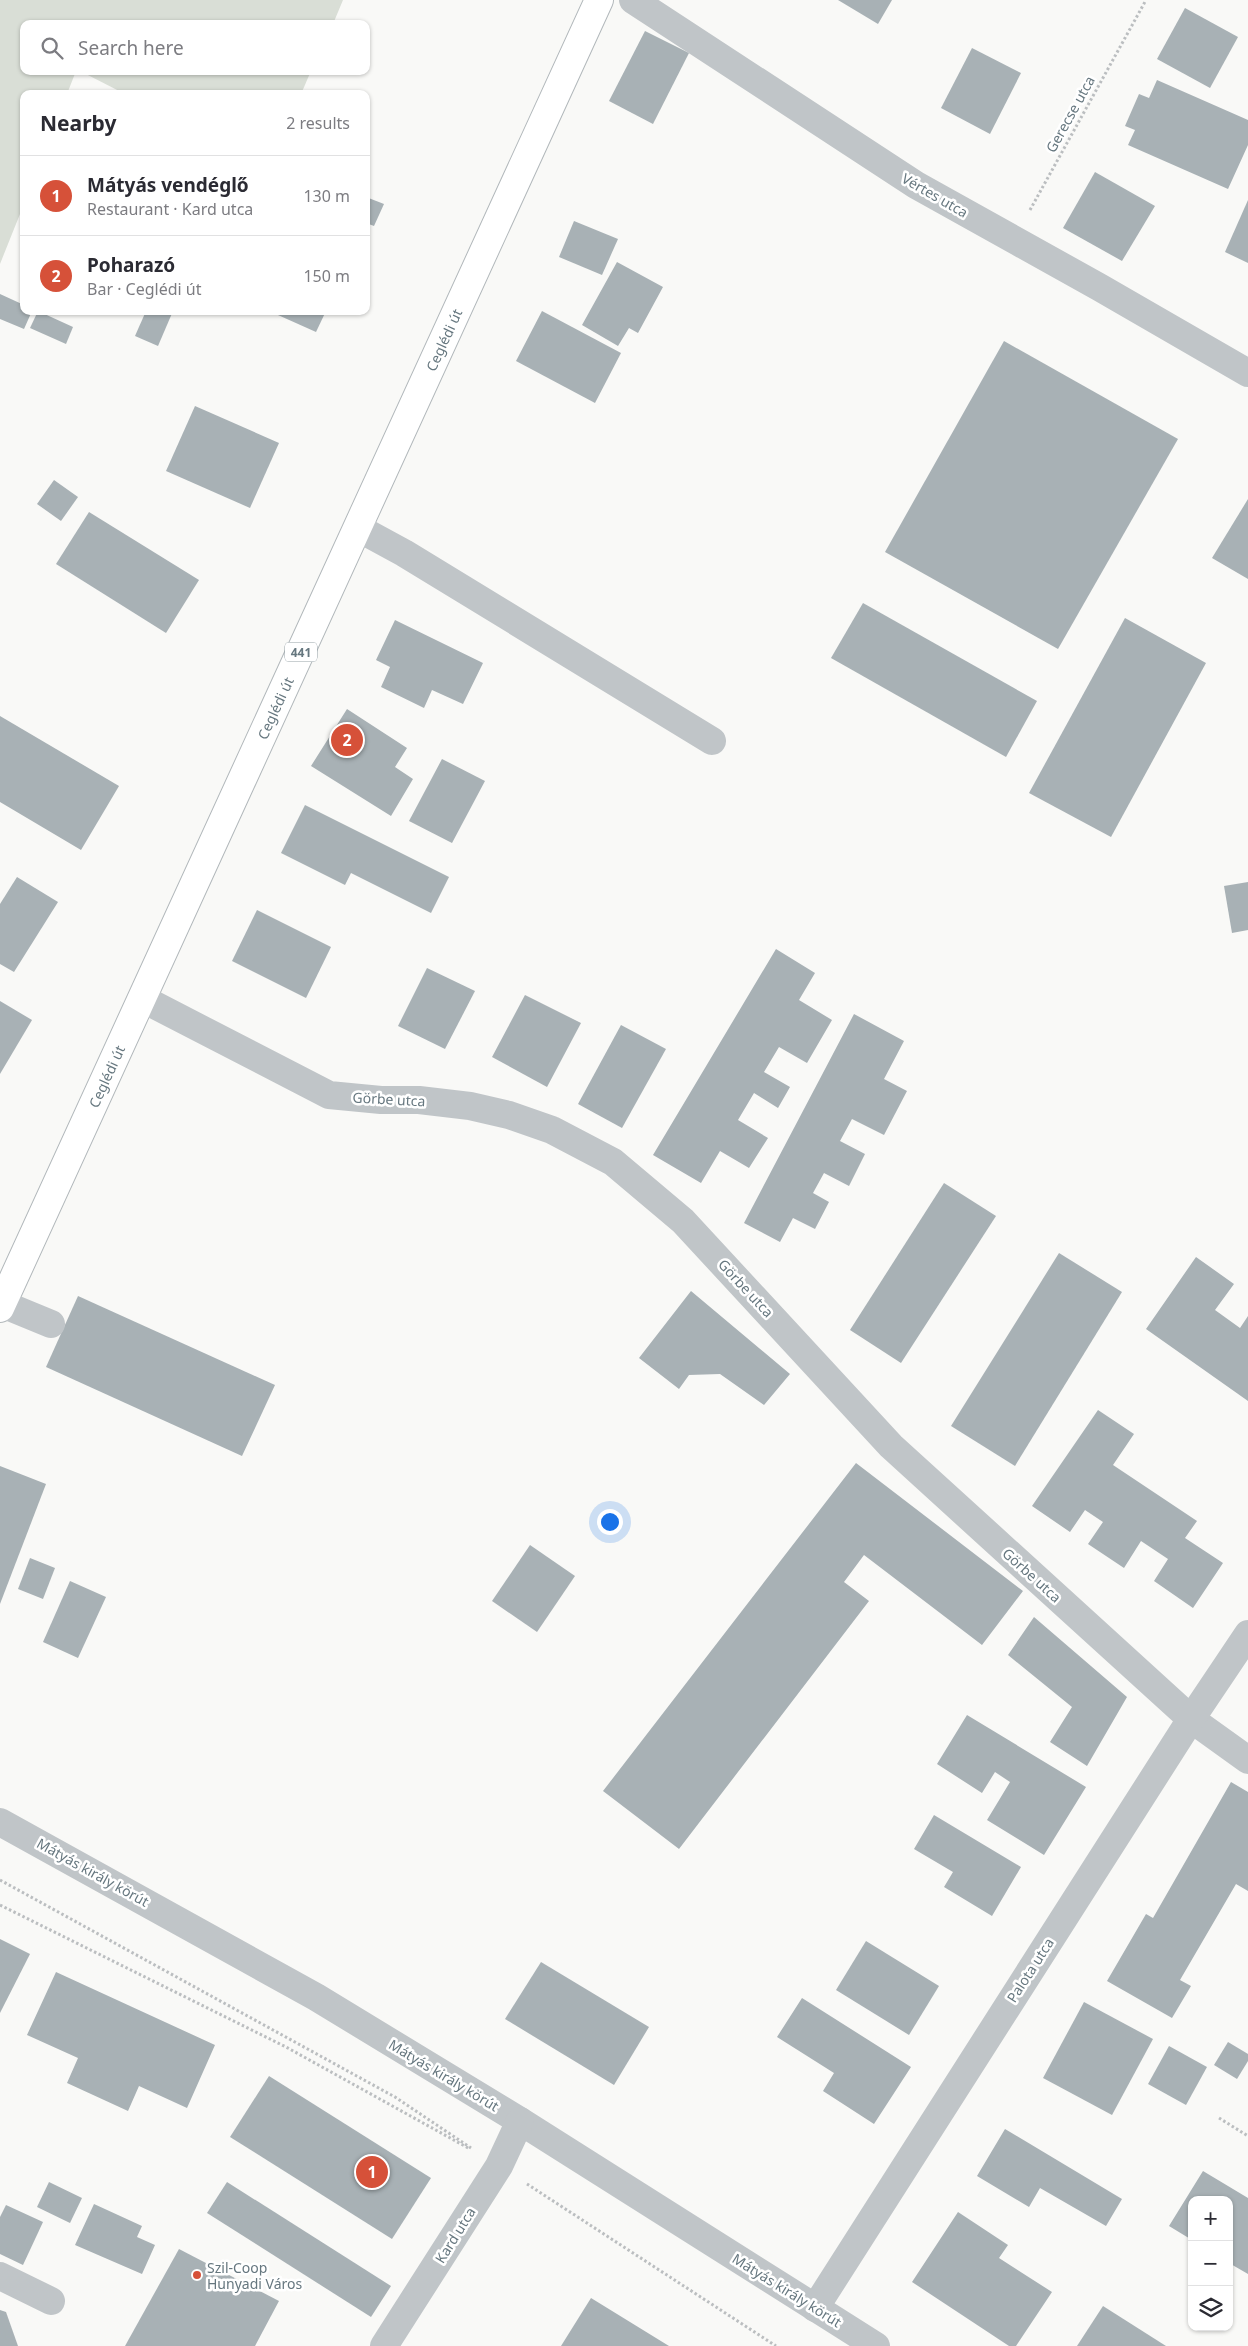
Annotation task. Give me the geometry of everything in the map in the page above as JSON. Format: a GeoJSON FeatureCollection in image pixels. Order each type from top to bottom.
{"type":"FeatureCollection","features":[{"type":"Feature","properties":{"kind":"main road","name":"Ceglédi út"},"geometry":{"type":"LineString","coordinates":[[1,1305],[143,999],[599,0]]}},
{"type":"Feature","properties":{"kind":"street","name":"Vértes utca"},"geometry":{"type":"LineString","coordinates":[[633,0],[916,185],[1248,373]]}},
{"type":"Feature","properties":{"kind":"street"},"geometry":{"type":"LineString","coordinates":[[358,528],[404,553],[712,741]]}},
{"type":"Feature","properties":{"kind":"street","name":"Görbe utca"},"geometry":{"type":"LineString","coordinates":[[143,999],[329,1095],[381,1100],[418,1100],[470,1106],[510,1115],[552,1130],[614,1162],[683,1221],[891,1446],[1190,1719],[1248,1760]]}},
{"type":"Feature","properties":{"kind":"street"},"geometry":{"type":"LineString","coordinates":[[1,1305],[51,1324]]}},
{"type":"Feature","properties":{"kind":"street","name":"Palota utca"},"geometry":{"type":"LineString","coordinates":[[815,2308],[1190,1719],[1248,1634]]}},
{"type":"Feature","properties":{"kind":"street","name":"Mátyás király körút"},"geometry":{"type":"LineString","coordinates":[[0,1822],[316,1997],[520,2121],[876,2346]]}},
{"type":"Feature","properties":{"kind":"street","name":"Kard utca"},"geometry":{"type":"LineString","coordinates":[[384,2346],[498,2166],[520,2121]]}},
{"type":"Feature","properties":{"kind":"street"},"geometry":{"type":"LineString","coordinates":[[0,2276],[52,2301]]}},
{"type":"Feature","properties":{"kind":"path","name":"Gerecse utca"},"geometry":{"type":"LineString","coordinates":[[1014,239],[1146,0]]}},
{"type":"Feature","properties":{"kind":"path"},"geometry":{"type":"LineString","coordinates":[[0,1880],[395,2097],[776,2346]]}},
{"type":"Feature","properties":{"kind":"path"},"geometry":{"type":"LineString","coordinates":[[0,1905],[72,1939],[286,2047],[498,2166]]}},
{"type":"Feature","properties":{"kind":"path"},"geometry":{"type":"LineString","coordinates":[[1219,2118],[1248,2136]]}},
{"type":"Feature","properties":{"kind":"shaded area"},"geometry":{"type":"Polygon","coordinates":[[[0,0],[343,0],[335,20],[20,20],[20,75],[74,75],[69,90],[20,90],[20,214],[0,264],[0,0]]]}},
{"type":"Feature","properties":{"kind":"shaded area"},"geometry":{"type":"Polygon","coordinates":[[[88,75],[309,75],[303,90],[117,90],[88,75]]]}},
{"type":"Feature","properties":{"kind":"building"},"geometry":{"type":"Polygon","coordinates":[[[838,0],[892,0],[878,24],[838,0]]]}},
{"type":"Feature","properties":{"kind":"building"},"geometry":{"type":"Polygon","coordinates":[[[1185,8],[1238,37],[1210,88],[1157,59],[1185,8]]]}},
{"type":"Feature","properties":{"kind":"building"},"geometry":{"type":"Polygon","coordinates":[[[645,31],[689,53],[653,124],[609,101],[645,31]]]}},
{"type":"Feature","properties":{"kind":"building"},"geometry":{"type":"Polygon","coordinates":[[[972,48],[1021,73],[990,134],[941,108],[972,48]]]}},
{"type":"Feature","properties":{"kind":"building"},"geometry":{"type":"Polygon","coordinates":[[[1157,80],[1248,120],[1248,145],[1228,189],[1128,145],[1135,130],[1125,126],[1139,94],[1149,98],[1157,80]]]}},
{"type":"Feature","properties":{"kind":"building"},"geometry":{"type":"Polygon","coordinates":[[[1095,172],[1155,206],[1122,261],[1063,228],[1095,172]]]}},
{"type":"Feature","properties":{"kind":"building"},"geometry":{"type":"Polygon","coordinates":[[[370,199],[384,204],[374,226],[370,224],[370,199]]]}},
{"type":"Feature","properties":{"kind":"building"},"geometry":{"type":"Polygon","coordinates":[[[1248,200],[1248,263],[1225,252],[1248,200]]]}},
{"type":"Feature","properties":{"kind":"building"},"geometry":{"type":"Polygon","coordinates":[[[574,221],[618,239],[602,275],[559,257],[574,221]]]}},
{"type":"Feature","properties":{"kind":"building"},"geometry":{"type":"Polygon","coordinates":[[[617,262],[663,287],[638,333],[629,328],[618,346],[582,325],[617,262]]]}},
{"type":"Feature","properties":{"kind":"building"},"geometry":{"type":"Polygon","coordinates":[[[0,294],[20,303],[20,315],[30,315],[24,329],[0,319],[0,294]]]}},
{"type":"Feature","properties":{"kind":"building"},"geometry":{"type":"Polygon","coordinates":[[[542,311],[621,353],[595,403],[516,361],[542,311]]]}},
{"type":"Feature","properties":{"kind":"building"},"geometry":{"type":"Polygon","coordinates":[[[36,315],[47,315],[73,327],[66,344],[30,328],[36,315]]]}},
{"type":"Feature","properties":{"kind":"building"},"geometry":{"type":"Polygon","coordinates":[[[144,315],[171,315],[158,346],[135,336],[144,315]]]}},
{"type":"Feature","properties":{"kind":"building"},"geometry":{"type":"Polygon","coordinates":[[[278,315],[324,315],[316,332],[278,315]]]}},
{"type":"Feature","properties":{"kind":"building"},"geometry":{"type":"Polygon","coordinates":[[[1004,341],[1178,439],[1058,649],[885,552],[1004,341]]]}},
{"type":"Feature","properties":{"kind":"building"},"geometry":{"type":"Polygon","coordinates":[[[195,406],[279,443],[250,508],[166,471],[195,406]]]}},
{"type":"Feature","properties":{"kind":"building"},"geometry":{"type":"Polygon","coordinates":[[[54,480],[78,497],[61,521],[37,504],[54,480]]]}},
{"type":"Feature","properties":{"kind":"building"},"geometry":{"type":"Polygon","coordinates":[[[1248,499],[1248,579],[1212,558],[1248,499]]]}},
{"type":"Feature","properties":{"kind":"building"},"geometry":{"type":"Polygon","coordinates":[[[89,512],[199,580],[166,633],[56,564],[89,512]]]}},
{"type":"Feature","properties":{"kind":"building"},"geometry":{"type":"Polygon","coordinates":[[[863,603],[1037,701],[1006,757],[831,658],[863,603]]]}},
{"type":"Feature","properties":{"kind":"building"},"geometry":{"type":"Polygon","coordinates":[[[1125,618],[1206,663],[1111,837],[1029,793],[1125,618]]]}},
{"type":"Feature","properties":{"kind":"building"},"geometry":{"type":"Polygon","coordinates":[[[395,620],[483,663],[463,704],[432,690],[424,708],[381,687],[390,667],[376,660],[395,620]]]}},
{"type":"Feature","properties":{"kind":"building"},"geometry":{"type":"Polygon","coordinates":[[[347,709],[407,748],[395,767],[413,779],[391,816],[311,766],[347,709]]]}},
{"type":"Feature","properties":{"kind":"building"},"geometry":{"type":"Polygon","coordinates":[[[0,716],[119,786],[81,850],[0,802],[0,716]]]}},
{"type":"Feature","properties":{"kind":"building"},"geometry":{"type":"Polygon","coordinates":[[[442,759],[485,781],[452,843],[409,821],[442,759]]]}},
{"type":"Feature","properties":{"kind":"building"},"geometry":{"type":"Polygon","coordinates":[[[305,805],[449,877],[431,913],[351,873],[345,885],[281,853],[305,805]]]}},
{"type":"Feature","properties":{"kind":"building"},"geometry":{"type":"Polygon","coordinates":[[[17,877],[58,902],[14,972],[0,964],[0,904],[17,877]]]}},
{"type":"Feature","properties":{"kind":"building"},"geometry":{"type":"Polygon","coordinates":[[[1248,882],[1248,930],[1232,933],[1224,886],[1248,882]]]}},
{"type":"Feature","properties":{"kind":"building"},"geometry":{"type":"Polygon","coordinates":[[[257,910],[331,947],[306,998],[232,961],[257,910]]]}},
{"type":"Feature","properties":{"kind":"building"},"geometry":{"type":"Polygon","coordinates":[[[776,949],[815,973],[799,1000],[832,1020],[807,1063],[779,1047],[764,1072],[790,1087],[778,1108],[754,1093],[738,1120],[768,1138],[749,1168],[720,1151],[701,1183],[653,1155],[776,949]]]}},
{"type":"Feature","properties":{"kind":"building"},"geometry":{"type":"Polygon","coordinates":[[[427,968],[475,991],[445,1049],[398,1026],[427,968]]]}},
{"type":"Feature","properties":{"kind":"building"},"geometry":{"type":"Polygon","coordinates":[[[525,995],[581,1023],[547,1087],[492,1057],[525,995]]]}},
{"type":"Feature","properties":{"kind":"building"},"geometry":{"type":"Polygon","coordinates":[[[0,1001],[32,1020],[0,1074],[0,1001]]]}},
{"type":"Feature","properties":{"kind":"building"},"geometry":{"type":"Polygon","coordinates":[[[854,1014],[904,1041],[884,1079],[907,1091],[884,1135],[852,1119],[840,1141],[865,1154],[849,1186],[824,1173],[813,1193],[829,1202],[815,1229],[793,1218],[780,1242],[744,1223],[854,1014]]]}},
{"type":"Feature","properties":{"kind":"building"},"geometry":{"type":"Polygon","coordinates":[[[621,1025],[666,1049],[622,1128],[578,1104],[621,1025]]]}},
{"type":"Feature","properties":{"kind":"building"},"geometry":{"type":"Polygon","coordinates":[[[944,1183],[996,1216],[901,1363],[850,1330],[944,1183]]]}},
{"type":"Feature","properties":{"kind":"building"},"geometry":{"type":"Polygon","coordinates":[[[1059,1253],[1122,1292],[1015,1466],[951,1426],[1059,1253]]]}},
{"type":"Feature","properties":{"kind":"building"},"geometry":{"type":"Polygon","coordinates":[[[1196,1257],[1234,1284],[1215,1310],[1240,1328],[1248,1316],[1248,1401],[1146,1329],[1196,1257]]]}},
{"type":"Feature","properties":{"kind":"building"},"geometry":{"type":"Polygon","coordinates":[[[691,1291],[790,1374],[764,1405],[720,1374],[689,1375],[679,1389],[639,1358],[691,1291]]]}},
{"type":"Feature","properties":{"kind":"building"},"geometry":{"type":"Polygon","coordinates":[[[78,1296],[275,1385],[242,1456],[46,1367],[78,1296]]]}},
{"type":"Feature","properties":{"kind":"building"},"geometry":{"type":"Polygon","coordinates":[[[1098,1410],[1134,1434],[1113,1465],[1197,1521],[1185,1538],[1223,1563],[1193,1608],[1154,1581],[1168,1559],[1141,1541],[1124,1568],[1088,1544],[1103,1522],[1085,1510],[1070,1532],[1032,1506],[1098,1410]]]}},
{"type":"Feature","properties":{"kind":"building"},"geometry":{"type":"Polygon","coordinates":[[[856,1463],[1023,1591],[982,1645],[864,1555],[844,1582],[869,1601],[679,1849],[603,1791],[856,1463]]]}},
{"type":"Feature","properties":{"kind":"building"},"geometry":{"type":"Polygon","coordinates":[[[0,1466],[46,1484],[0,1604],[0,1466]]]}},
{"type":"Feature","properties":{"kind":"building"},"geometry":{"type":"Polygon","coordinates":[[[530,1545],[575,1576],[537,1632],[492,1601],[530,1545]]]}},
{"type":"Feature","properties":{"kind":"building"},"geometry":{"type":"Polygon","coordinates":[[[30,1558],[55,1568],[43,1599],[18,1589],[30,1558]]]}},
{"type":"Feature","properties":{"kind":"building"},"geometry":{"type":"Polygon","coordinates":[[[70,1581],[106,1597],[78,1658],[43,1642],[70,1581]]]}},
{"type":"Feature","properties":{"kind":"building"},"geometry":{"type":"Polygon","coordinates":[[[1034,1617],[1127,1697],[1087,1766],[1050,1742],[1072,1707],[1008,1655],[1034,1617]]]}},
{"type":"Feature","properties":{"kind":"building"},"geometry":{"type":"Polygon","coordinates":[[[967,1715],[1086,1787],[1044,1855],[987,1820],[1010,1782],[995,1772],[982,1793],[937,1764],[967,1715]]]}},
{"type":"Feature","properties":{"kind":"building"},"geometry":{"type":"Polygon","coordinates":[[[1231,1782],[1248,1792],[1248,1891],[1236,1884],[1180,1980],[1191,1986],[1172,2018],[1107,1981],[1146,1914],[1153,1918],[1231,1782]]]}},
{"type":"Feature","properties":{"kind":"building"},"geometry":{"type":"Polygon","coordinates":[[[934,1815],[1021,1867],[992,1916],[944,1887],[953,1872],[914,1849],[934,1815]]]}},
{"type":"Feature","properties":{"kind":"building"},"geometry":{"type":"Polygon","coordinates":[[[0,1939],[30,1954],[0,2013],[0,1939]]]}},
{"type":"Feature","properties":{"kind":"building"},"geometry":{"type":"Polygon","coordinates":[[[866,1941],[939,1986],[909,2035],[836,1990],[866,1941]]]}},
{"type":"Feature","properties":{"kind":"building"},"geometry":{"type":"Polygon","coordinates":[[[541,1962],[649,2027],[614,2085],[505,2019],[541,1962]]]}},
{"type":"Feature","properties":{"kind":"building"},"geometry":{"type":"Polygon","coordinates":[[[56,1972],[215,2045],[187,2108],[139,2086],[128,2111],[67,2083],[78,2058],[27,2035],[56,1972]]]}},
{"type":"Feature","properties":{"kind":"building"},"geometry":{"type":"Polygon","coordinates":[[[802,1998],[911,2067],[874,2124],[823,2091],[834,2073],[777,2037],[802,1998]]]}},
{"type":"Feature","properties":{"kind":"building"},"geometry":{"type":"Polygon","coordinates":[[[1084,2002],[1153,2039],[1112,2115],[1043,2078],[1084,2002]]]}},
{"type":"Feature","properties":{"kind":"building"},"geometry":{"type":"Polygon","coordinates":[[[1228,2042],[1248,2054],[1248,2061],[1237,2079],[1214,2065],[1228,2042]]]}},
{"type":"Feature","properties":{"kind":"building"},"geometry":{"type":"Polygon","coordinates":[[[1169,2046],[1207,2067],[1186,2105],[1148,2084],[1169,2046]]]}},
{"type":"Feature","properties":{"kind":"building"},"geometry":{"type":"Polygon","coordinates":[[[269,2076],[431,2178],[392,2239],[230,2137],[269,2076]]]}},
{"type":"Feature","properties":{"kind":"building"},"geometry":{"type":"Polygon","coordinates":[[[1005,2129],[1122,2199],[1106,2226],[1040,2188],[1029,2207],[977,2176],[1005,2129]]]}},
{"type":"Feature","properties":{"kind":"building"},"geometry":{"type":"Polygon","coordinates":[[[1203,2171],[1248,2198],[1248,2274],[1233,2265],[1233,2196],[1188,2196],[1188,2238],[1169,2226],[1203,2171]]]}},
{"type":"Feature","properties":{"kind":"building"},"geometry":{"type":"Polygon","coordinates":[[[49,2182],[82,2198],[70,2223],[37,2207],[49,2182]]]}},
{"type":"Feature","properties":{"kind":"building"},"geometry":{"type":"Polygon","coordinates":[[[227,2182],[391,2286],[371,2317],[207,2213],[227,2182]]]}},
{"type":"Feature","properties":{"kind":"building"},"geometry":{"type":"Polygon","coordinates":[[[94,2204],[142,2226],[137,2237],[155,2245],[142,2274],[75,2245],[94,2204]]]}},
{"type":"Feature","properties":{"kind":"building"},"geometry":{"type":"Polygon","coordinates":[[[6,2205],[43,2222],[23,2265],[0,2254],[0,2217],[6,2205]]]}},
{"type":"Feature","properties":{"kind":"building"},"geometry":{"type":"Polygon","coordinates":[[[958,2212],[1008,2245],[999,2258],[1052,2292],[1016,2346],[1009,2346],[912,2282],[958,2212]]]}},
{"type":"Feature","properties":{"kind":"building","name":"Szil-Coop Hunyadi Város"},"geometry":{"type":"Polygon","coordinates":[[[179,2249],[279,2301],[255,2346],[125,2346],[179,2249]]]}},
{"type":"Feature","properties":{"kind":"building"},"geometry":{"type":"Polygon","coordinates":[[[591,2298],[669,2346],[561,2346],[591,2298]]]}},
{"type":"Feature","properties":{"kind":"building"},"geometry":{"type":"Polygon","coordinates":[[[1103,2306],[1166,2346],[1077,2346],[1103,2306]]]}},
{"type":"Feature","properties":{"kind":"building"},"geometry":{"type":"Polygon","coordinates":[[[0,2310],[6,2312],[18,2346],[0,2346],[0,2310]]]}},
{"type":"Feature","properties":{"kind":"place","name":"Poharazó"},"geometry":{"type":"Point","coordinates":[347,740]}},
{"type":"Feature","properties":{"kind":"place","name":"Mátyás vendéglő"},"geometry":{"type":"Point","coordinates":[372,2172]}},
{"type":"Feature","properties":{"kind":"place","name":"Szil-Coop Hunyadi Város"},"geometry":{"type":"Point","coordinates":[197,2275]}}]}
